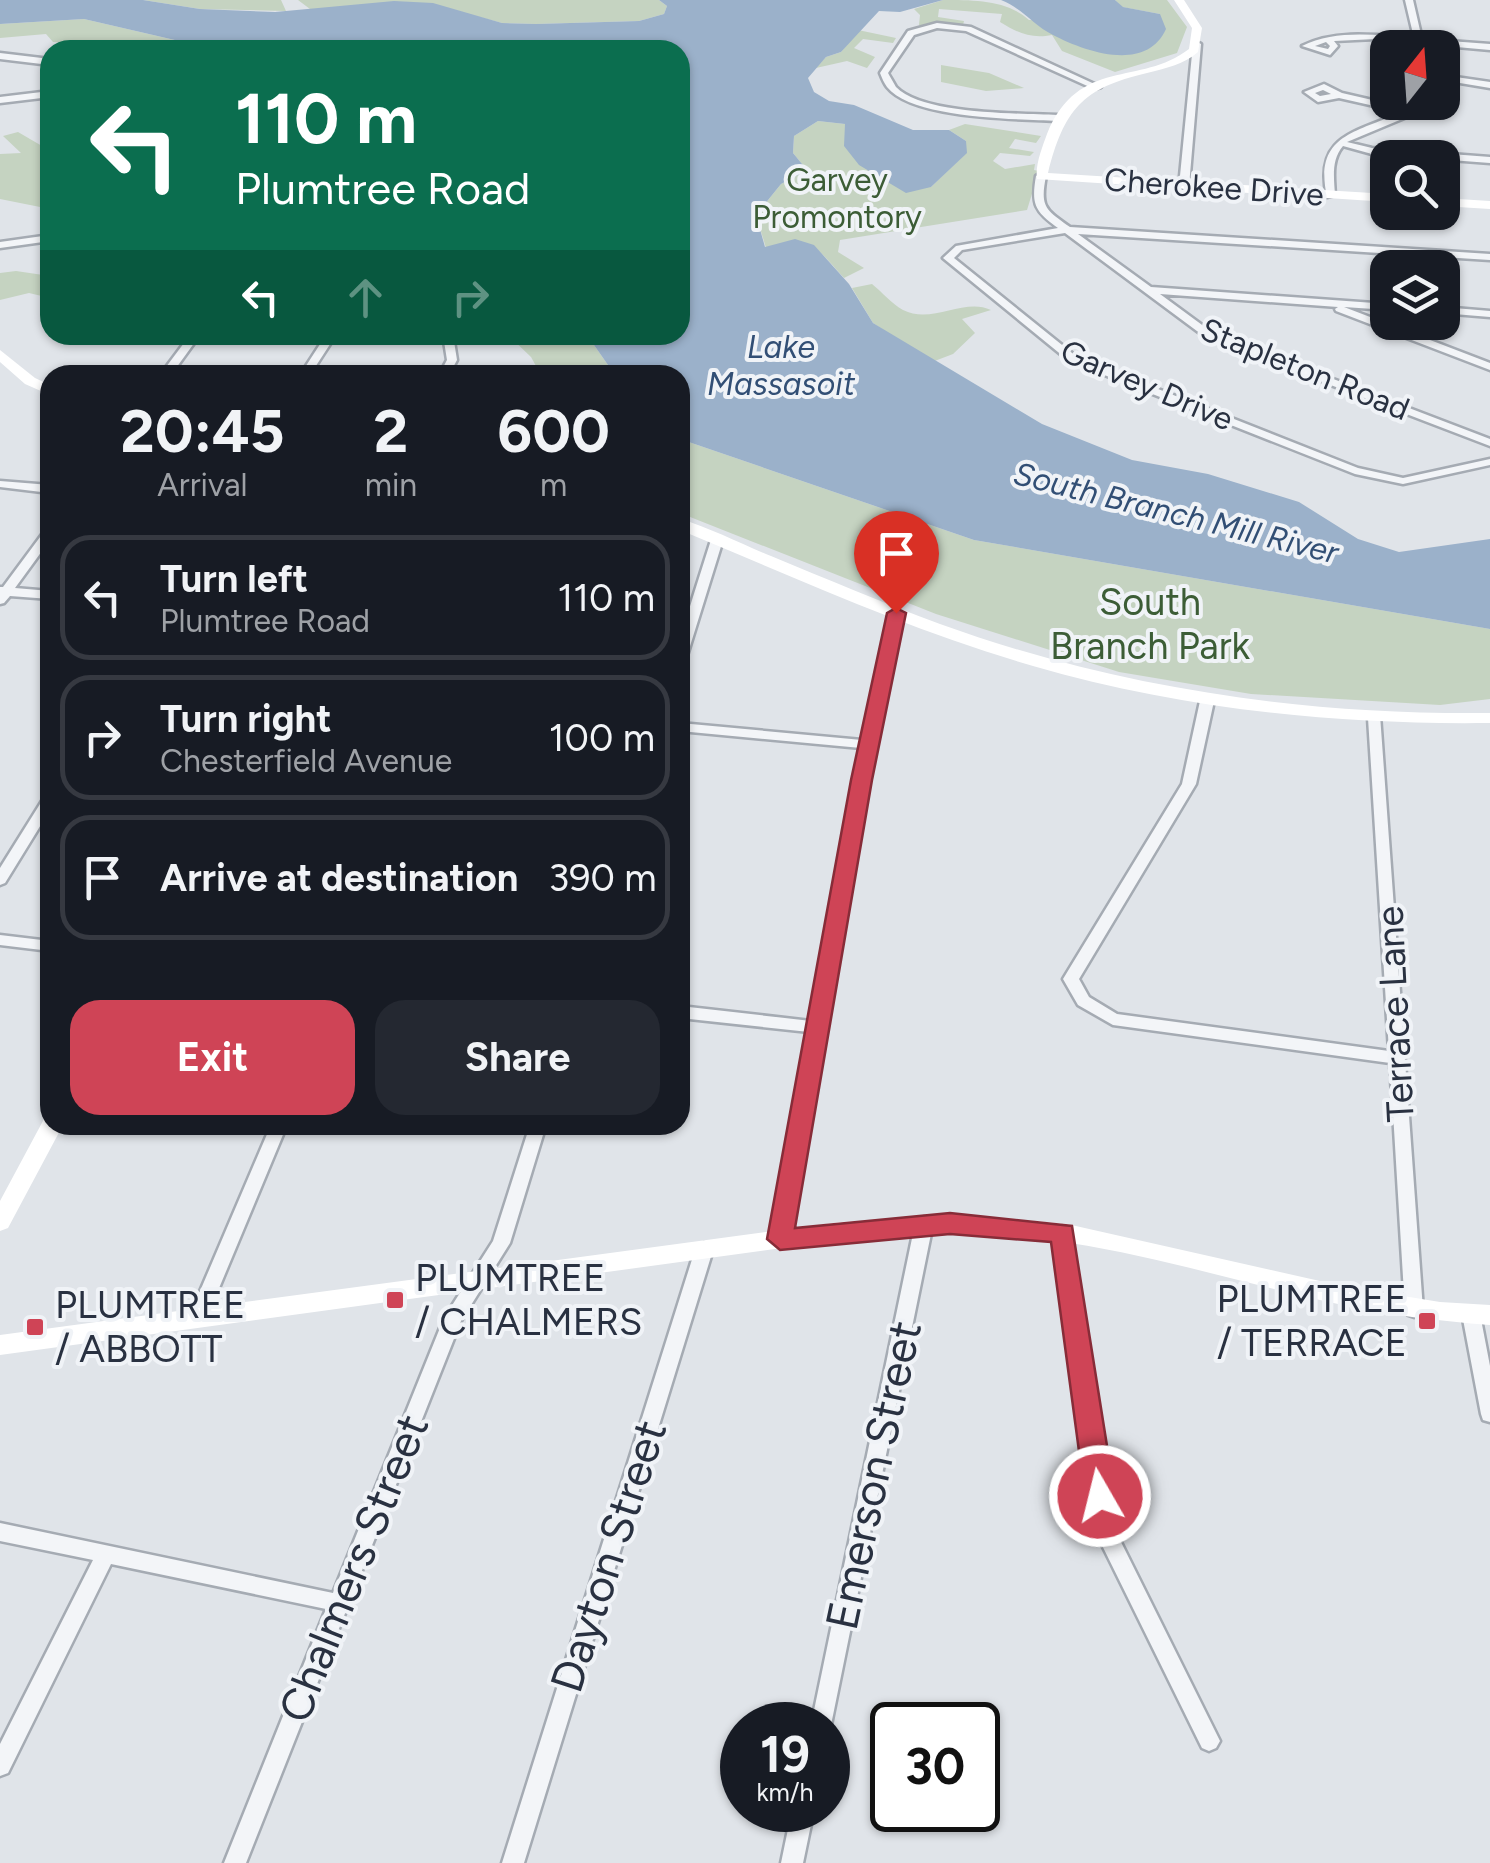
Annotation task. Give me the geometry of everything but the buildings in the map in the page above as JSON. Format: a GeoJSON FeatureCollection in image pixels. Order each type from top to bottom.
{"type":"FeatureCollection","features":[{"type":"Feature","properties":{"kind":"street"},"geometry":{"type":"LineString","coordinates":[[1179,0],[1196,24],[1197,44],[1184,186]]}},
{"type":"Feature","properties":{"kind":"street"},"geometry":{"type":"LineString","coordinates":[[1409,0],[1416,30]]}},
{"type":"Feature","properties":{"kind":"street"},"geometry":{"type":"LineString","coordinates":[[1057,118],[928,106],[896,92],[884,73],[911,33],[945,24],[968,29],[1097,87]]}},
{"type":"Feature","properties":{"kind":"street"},"geometry":{"type":"LineString","coordinates":[[1328,38],[1370,41]]}},
{"type":"Feature","properties":{"kind":"street"},"geometry":{"type":"LineString","coordinates":[[1041,176],[1057,118],[1075,99],[1097,87],[1178,61],[1197,44]]}},
{"type":"Feature","properties":{"kind":"street"},"geometry":{"type":"LineString","coordinates":[[1460,46],[1490,47]]}},
{"type":"Feature","properties":{"kind":"street"},"geometry":{"type":"LineString","coordinates":[[0,56],[40,61]]}},
{"type":"Feature","properties":{"kind":"street"},"geometry":{"type":"LineString","coordinates":[[1460,80],[1490,84]]}},
{"type":"Feature","properties":{"kind":"street"},"geometry":{"type":"LineString","coordinates":[[0,100],[40,95]]}},
{"type":"Feature","properties":{"kind":"street"},"geometry":{"type":"LineString","coordinates":[[1340,95],[1370,102]]}},
{"type":"Feature","properties":{"kind":"street"},"geometry":{"type":"LineString","coordinates":[[1330,195],[1328,158],[1341,143],[1392,120]]}},
{"type":"Feature","properties":{"kind":"street"},"geometry":{"type":"LineString","coordinates":[[1341,143],[1372,151],[1490,160]]}},
{"type":"Feature","properties":{"kind":"street","name":"Cherokee Drive"},"geometry":{"type":"LineString","coordinates":[[1041,176],[1370,197]]}},
{"type":"Feature","properties":{"kind":"street","name":"Stapleton Road"},"geometry":{"type":"LineString","coordinates":[[1041,176],[1038,205],[1065,230],[1209,335],[1490,443]]}},
{"type":"Feature","properties":{"kind":"street"},"geometry":{"type":"LineString","coordinates":[[1460,203],[1490,205]]}},
{"type":"Feature","properties":{"kind":"street"},"geometry":{"type":"LineString","coordinates":[[1065,230],[1490,257]]}},
{"type":"Feature","properties":{"kind":"street","name":"Garvey Drive"},"geometry":{"type":"LineString","coordinates":[[1065,230],[958,248],[950,252],[948,259],[1077,361],[1354,471],[1402,482],[1490,462]]}},
{"type":"Feature","properties":{"kind":"street"},"geometry":{"type":"LineString","coordinates":[[0,244],[40,239]]}},
{"type":"Feature","properties":{"kind":"street"},"geometry":{"type":"LineString","coordinates":[[1148,290],[1370,306]]}},
{"type":"Feature","properties":{"kind":"street"},"geometry":{"type":"LineString","coordinates":[[1322,302],[1490,367]]}},
{"type":"Feature","properties":{"kind":"street"},"geometry":{"type":"LineString","coordinates":[[1460,312],[1490,314]]}},
{"type":"Feature","properties":{"kind":"street"},"geometry":{"type":"LineString","coordinates":[[0,354],[40,386]]}},
{"type":"Feature","properties":{"kind":"street"},"geometry":{"type":"LineString","coordinates":[[0,484],[40,488]]}},
{"type":"Feature","properties":{"kind":"street"},"geometry":{"type":"LineString","coordinates":[[690,528],[896,613],[1089,676],[1208,700],[1375,718],[1490,718]]}},
{"type":"Feature","properties":{"kind":"street"},"geometry":{"type":"LineString","coordinates":[[690,628],[717,540]]}},
{"type":"Feature","properties":{"kind":"street"},"geometry":{"type":"LineString","coordinates":[[2,594],[40,545]]}},
{"type":"Feature","properties":{"kind":"street"},"geometry":{"type":"LineString","coordinates":[[2,594],[40,595]]}},
{"type":"Feature","properties":{"kind":"street"},"geometry":{"type":"LineString","coordinates":[[780,1239],[868,745],[896,613]]}},
{"type":"Feature","properties":{"kind":"street"},"geometry":{"type":"LineString","coordinates":[[1208,700],[1189,784],[1072,979],[1083,1001],[1113,1018],[1398,1058]]}},
{"type":"Feature","properties":{"kind":"street","name":"Terrace Lane"},"geometry":{"type":"LineString","coordinates":[[1375,718],[1414,1310]]}},
{"type":"Feature","properties":{"kind":"street"},"geometry":{"type":"LineString","coordinates":[[690,728],[868,745]]}},
{"type":"Feature","properties":{"kind":"street"},"geometry":{"type":"LineString","coordinates":[[0,880],[40,816]]}},
{"type":"Feature","properties":{"kind":"street"},"geometry":{"type":"LineString","coordinates":[[0,940],[40,945]]}},
{"type":"Feature","properties":{"kind":"street"},"geometry":{"type":"LineString","coordinates":[[690,1013],[818,1027]]}},
{"type":"Feature","properties":{"kind":"street"},"geometry":{"type":"LineString","coordinates":[[0,1222],[47,1135]]}},
{"type":"Feature","properties":{"kind":"street"},"geometry":{"type":"LineString","coordinates":[[198,1317],[274,1135]]}},
{"type":"Feature","properties":{"kind":"street","name":"Chalmers Street"},"geometry":{"type":"LineString","coordinates":[[235,1863],[453,1318],[501,1243],[535,1135]]}},
{"type":"Feature","properties":{"kind":"street"},"geometry":{"type":"LineString","coordinates":[[0,1346],[780,1239],[924,1224],[1001,1225],[1062,1233],[1414,1310],[1480,1314],[1490,1414]]}},
{"type":"Feature","properties":{"kind":"street","name":"Emerson Street"},"geometry":{"type":"LineString","coordinates":[[826,1702],[924,1224]]}},
{"type":"Feature","properties":{"kind":"street"},"geometry":{"type":"LineString","coordinates":[[1062,1233],[1105,1531],[1209,1741]]}},
{"type":"Feature","properties":{"kind":"street","name":"Dayton Street"},"geometry":{"type":"LineString","coordinates":[[513,1863],[704,1250]]}},
{"type":"Feature","properties":{"kind":"street"},"geometry":{"type":"LineString","coordinates":[[0,1532],[339,1604]]}},
{"type":"Feature","properties":{"kind":"street"},"geometry":{"type":"LineString","coordinates":[[0,1766],[106,1554]]}},
{"type":"Feature","properties":{"kind":"street"},"geometry":{"type":"LineString","coordinates":[[792,1863],[798,1832]]}},
{"type":"Feature","properties":{"kind":"green space"},"geometry":{"type":"Polygon","coordinates":[[[143,0],[281,0],[286,11],[200,9],[143,0]]]}},
{"type":"Feature","properties":{"kind":"green space"},"geometry":{"type":"Polygon","coordinates":[[[298,0],[659,0],[667,6],[664,14],[639,21],[536,24],[502,23],[468,14],[310,9],[298,0]]]}},
{"type":"Feature","properties":{"kind":"green space"},"geometry":{"type":"Polygon","coordinates":[[[943,0],[1001,5],[1029,20],[1160,14],[1122,7],[1115,0],[1167,0],[1187,27],[1177,53],[1115,72],[1062,51],[1052,35],[1031,36],[1013,29],[1000,22],[1002,14],[939,9],[938,17],[964,21],[963,25],[919,25],[920,15],[914,9],[943,0]]]}},
{"type":"Feature","properties":{"kind":"green space"},"geometry":{"type":"Polygon","coordinates":[[[84,19],[175,40],[51,40],[46,34],[0,38],[0,24],[84,19]]]}},
{"type":"Feature","properties":{"kind":"green space"},"geometry":{"type":"Polygon","coordinates":[[[858,30],[896,38],[893,43],[863,39],[854,48],[875,57],[867,68],[847,61],[816,68],[826,57],[841,52],[858,30]]]}},
{"type":"Feature","properties":{"kind":"green space"},"geometry":{"type":"Polygon","coordinates":[[[941,65],[989,73],[1024,88],[986,91],[941,82],[941,65]]]}},
{"type":"Feature","properties":{"kind":"green space","name":"Garvey Promontory"},"geometry":{"type":"Polygon","coordinates":[[[818,121],[845,124],[931,187],[966,153],[966,141],[949,130],[965,124],[1041,136],[1036,143],[1015,139],[1009,148],[1034,152],[1030,156],[1000,153],[993,161],[1005,169],[1035,164],[1034,170],[1039,171],[1027,210],[840,240],[838,252],[864,268],[844,278],[811,246],[793,243],[766,248],[756,215],[781,184],[807,170],[793,153],[794,136],[818,121]]]}},
{"type":"Feature","properties":{"kind":"green space"},"geometry":{"type":"Polygon","coordinates":[[[18,132],[40,145],[40,207],[0,199],[0,154],[21,153],[3,136],[18,132]]]}},
{"type":"Feature","properties":{"kind":"green space"},"geometry":{"type":"Polygon","coordinates":[[[0,273],[40,275],[40,296],[29,293],[0,300],[0,273]]]}},
{"type":"Feature","properties":{"kind":"green space"},"geometry":{"type":"Polygon","coordinates":[[[872,284],[899,307],[914,314],[970,307],[991,310],[962,319],[975,333],[953,354],[932,362],[873,323],[852,288],[872,284]]]}},
{"type":"Feature","properties":{"kind":"green space"},"geometry":{"type":"Polygon","coordinates":[[[518,345],[594,345],[608,365],[535,365],[518,345]]]}},
{"type":"Feature","properties":{"kind":"green space","name":"South Branch Park"},"geometry":{"type":"Polygon","coordinates":[[[690,442],[974,540],[1490,629],[1490,699],[1440,705],[1251,694],[1119,672],[936,614],[690,517],[690,442]]]}},
{"type":"Feature","properties":{"kind":"water","name":"Lake Massasoit"},"geometry":{"type":"Polygon","coordinates":[[[0,0],[143,0],[200,9],[275,12],[394,1],[433,3],[502,23],[536,24],[639,21],[664,14],[667,6],[659,0],[943,0],[900,12],[879,11],[841,52],[826,57],[808,78],[814,92],[829,101],[854,105],[913,130],[949,130],[966,141],[967,153],[931,187],[906,193],[859,165],[844,146],[845,124],[818,121],[794,136],[793,153],[807,170],[781,184],[756,215],[765,247],[795,239],[814,245],[849,284],[873,323],[1042,424],[1132,460],[1208,474],[1299,502],[1358,539],[1399,552],[1490,539],[1490,629],[974,540],[690,442],[690,365],[608,365],[594,345],[690,345],[690,40],[175,40],[84,19],[0,24],[0,0]]]}},
{"type":"Feature","properties":{"kind":"water"},"geometry":{"type":"Polygon","coordinates":[[[1001,0],[1115,0],[1123,7],[1160,14],[1166,29],[1157,43],[1145,51],[1114,55],[1053,35],[1001,0]]]}},
{"type":"Feature","properties":{"kind":"place","name":"PLUMTREE / CHALMERS"},"geometry":{"type":"Point","coordinates":[395,1300]}},
{"type":"Feature","properties":{"kind":"place","name":"PLUMTREE / TERRACE"},"geometry":{"type":"Point","coordinates":[1427,1321]}},
{"type":"Feature","properties":{"kind":"place","name":"PLUMTREE / ABBOTT"},"geometry":{"type":"Point","coordinates":[35,1327]}},
{"type":"Feature","properties":{"kind":"route"},"geometry":{"type":"LineString","coordinates":[[896,613],[862,780],[780,1239],[950,1224],[1001,1225],[1062,1233],[1100,1496]]}},
{"type":"Feature","properties":{"kind":"water label","name":"South Branch Mill River"},"geometry":{"type":"Point","coordinates":[1176,513]}}]}
